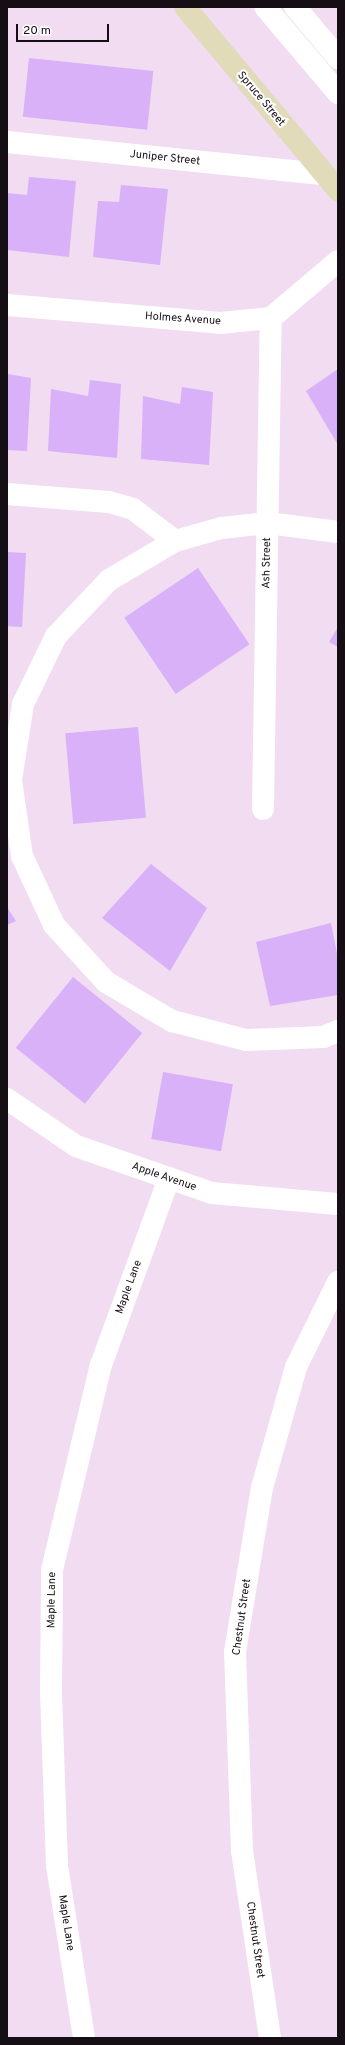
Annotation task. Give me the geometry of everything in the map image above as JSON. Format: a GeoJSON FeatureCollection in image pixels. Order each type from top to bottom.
{"type":"FeatureCollection","features":[{"type":"Feature","properties":{"kind":"main road","name":"Spruce Street"},"geometry":{"type":"LineString","coordinates":[[185,7],[338,190]]}},
{"type":"Feature","properties":{"kind":"street"},"geometry":{"type":"LineString","coordinates":[[265,7],[338,94]]}},
{"type":"Feature","properties":{"kind":"street"},"geometry":{"type":"LineString","coordinates":[[295,7],[338,58]]}},
{"type":"Feature","properties":{"kind":"street","name":"Juniper Street"},"geometry":{"type":"LineString","coordinates":[[7,142],[324,174]]}},
{"type":"Feature","properties":{"kind":"street"},"geometry":{"type":"LineString","coordinates":[[271,318],[338,261]]}},
{"type":"Feature","properties":{"kind":"street","name":"Holmes Avenue"},"geometry":{"type":"LineString","coordinates":[[7,304],[220,323],[271,318]]}},
{"type":"Feature","properties":{"kind":"street","name":"Ash Street"},"geometry":{"type":"LineString","coordinates":[[263,809],[271,318]]}},
{"type":"Feature","properties":{"kind":"street"},"geometry":{"type":"LineString","coordinates":[[7,494],[109,502],[133,509],[175,541]]}},
{"type":"Feature","properties":{"kind":"street"},"geometry":{"type":"LineString","coordinates":[[338,532],[268,523],[221,528],[175,541],[109,580],[56,636],[46,656],[23,704],[11,780],[22,856],[54,925],[106,982],[172,1022],[246,1040],[323,1037],[338,1031]]}},
{"type":"Feature","properties":{"kind":"street","name":"Apple Avenue"},"geometry":{"type":"LineString","coordinates":[[8,1102],[76,1146],[212,1193],[338,1204]]}},
{"type":"Feature","properties":{"kind":"street","name":"Maple Lane"},"geometry":{"type":"LineString","coordinates":[[84,2038],[57,1865],[51,1696],[52,1570],[101,1365],[169,1178]]}},
{"type":"Feature","properties":{"kind":"street","name":"Chestnut Street"},"geometry":{"type":"LineString","coordinates":[[270,2038],[242,1851],[235,1652],[262,1488],[296,1367],[338,1282]]}},
{"type":"Feature","properties":{"kind":"building"},"geometry":{"type":"Polygon","coordinates":[[[29,58],[153,71],[147,130],[23,117],[29,58]]]}},
{"type":"Feature","properties":{"kind":"building"},"geometry":{"type":"Polygon","coordinates":[[[29,177],[76,181],[69,257],[7,250],[7,193],[27,195],[29,177]]]}},
{"type":"Feature","properties":{"kind":"building"},"geometry":{"type":"Polygon","coordinates":[[[121,185],[168,189],[160,265],[93,257],[98,201],[119,202],[121,185]]]}},
{"type":"Feature","properties":{"kind":"building"},"geometry":{"type":"Polygon","coordinates":[[[338,369],[338,445],[306,391],[338,369]]]}},
{"type":"Feature","properties":{"kind":"building"},"geometry":{"type":"Polygon","coordinates":[[[7,374],[31,378],[27,451],[7,450],[7,374]]]}},
{"type":"Feature","properties":{"kind":"building"},"geometry":{"type":"Polygon","coordinates":[[[90,380],[121,384],[117,458],[48,451],[51,389],[88,396],[90,380]]]}},
{"type":"Feature","properties":{"kind":"building"},"geometry":{"type":"Polygon","coordinates":[[[182,387],[213,392],[209,465],[141,459],[143,396],[180,404],[182,387]]]}},
{"type":"Feature","properties":{"kind":"building"},"geometry":{"type":"Polygon","coordinates":[[[7,552],[26,553],[22,627],[7,626],[7,552]]]}},
{"type":"Feature","properties":{"kind":"building"},"geometry":{"type":"Polygon","coordinates":[[[198,568],[249,644],[176,694],[124,618],[198,568]]]}},
{"type":"Feature","properties":{"kind":"building"},"geometry":{"type":"Polygon","coordinates":[[[338,627],[338,647],[329,642],[338,627]]]}},
{"type":"Feature","properties":{"kind":"building"},"geometry":{"type":"Polygon","coordinates":[[[138,727],[146,818],[73,824],[65,733],[138,727]]]}},
{"type":"Feature","properties":{"kind":"building"},"geometry":{"type":"Polygon","coordinates":[[[151,864],[207,908],[170,971],[102,918],[151,864]]]}},
{"type":"Feature","properties":{"kind":"building"},"geometry":{"type":"Polygon","coordinates":[[[7,907],[16,921],[7,925],[7,907]]]}},
{"type":"Feature","properties":{"kind":"building"},"geometry":{"type":"Polygon","coordinates":[[[331,923],[338,959],[338,995],[270,1006],[256,942],[331,923]]]}},
{"type":"Feature","properties":{"kind":"building"},"geometry":{"type":"Polygon","coordinates":[[[73,977],[142,1033],[85,1104],[16,1048],[73,977]]]}},
{"type":"Feature","properties":{"kind":"building"},"geometry":{"type":"Polygon","coordinates":[[[163,1072],[233,1084],[221,1151],[151,1139],[163,1072]]]}}]}
